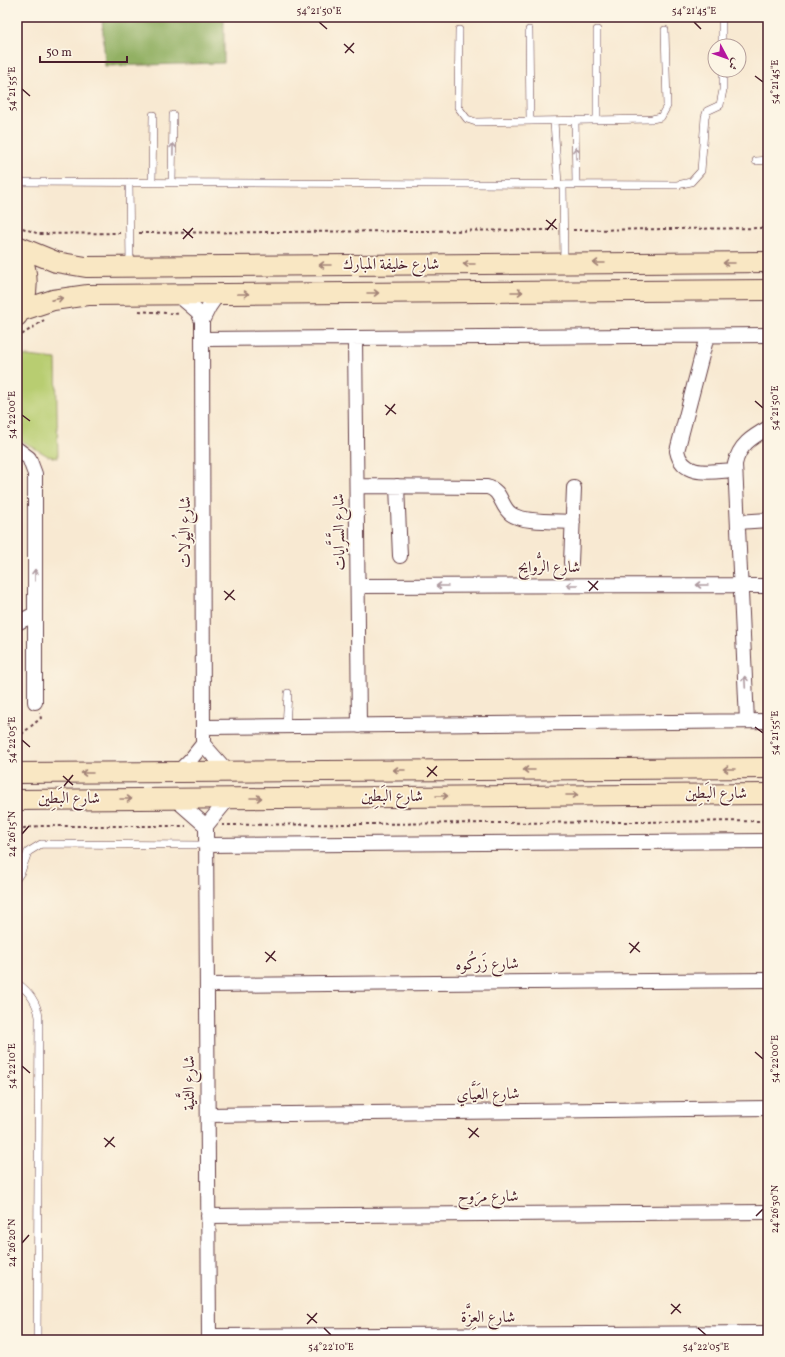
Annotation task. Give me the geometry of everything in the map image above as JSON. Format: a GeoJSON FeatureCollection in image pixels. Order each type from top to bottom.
{"type":"FeatureCollection","features":[{"type":"Feature","properties":{"kind":"main road","name":"شارع خليفة المبارك"},"geometry":{"type":"LineString","coordinates":[[17,246],[42,257],[71,265],[130,266],[768,262]]}},
{"type":"Feature","properties":{"kind":"main road"},"geometry":{"type":"LineString","coordinates":[[17,249],[25,265],[27,277],[26,294],[18,314]]}},
{"type":"Feature","properties":{"kind":"main road","name":"شارع خليفة المبارك"},"geometry":{"type":"LineString","coordinates":[[18,314],[53,300],[70,297],[218,294],[768,290]]}},
{"type":"Feature","properties":{"kind":"main road"},"geometry":{"type":"LineString","coordinates":[[17,764],[26,773]]}},
{"type":"Feature","properties":{"kind":"main road","name":"شارع البَطِين"},"geometry":{"type":"LineString","coordinates":[[26,773],[768,768]]}},
{"type":"Feature","properties":{"kind":"main road","name":"شارع البَطِين"},"geometry":{"type":"LineString","coordinates":[[17,800],[768,794]]}},
{"type":"Feature","properties":{"kind":"main road"},"geometry":{"type":"LineString","coordinates":[[17,811],[41,799]]}},
{"type":"Feature","properties":{"kind":"street","name":"شارع اليُولات"},"geometry":{"type":"LineString","coordinates":[[203,744],[202,339],[200,316],[209,307],[218,294]]}},
{"type":"Feature","properties":{"kind":"street"},"geometry":{"type":"LineString","coordinates":[[178,295],[200,316]]}},
{"type":"Feature","properties":{"kind":"street"},"geometry":{"type":"LineString","coordinates":[[202,339],[768,335]]}},
{"type":"Feature","properties":{"kind":"street"},"geometry":{"type":"LineString","coordinates":[[707,336],[677,450],[682,463],[692,471],[735,470]]}},
{"type":"Feature","properties":{"kind":"street","name":"شارع السَّرَّايات"},"geometry":{"type":"LineString","coordinates":[[355,338],[359,726]]}},
{"type":"Feature","properties":{"kind":"street"},"geometry":{"type":"LineString","coordinates":[[747,721],[745,585],[738,522],[735,470],[737,458],[742,446],[752,437],[768,428]]}},
{"type":"Feature","properties":{"kind":"street"},"geometry":{"type":"LineString","coordinates":[[17,450],[29,458],[35,474],[35,702]]}},
{"type":"Feature","properties":{"kind":"street"},"geometry":{"type":"LineString","coordinates":[[357,486],[487,487],[498,493],[505,508],[515,517],[573,522]]}},
{"type":"Feature","properties":{"kind":"street"},"geometry":{"type":"LineString","coordinates":[[397,486],[400,556]]}},
{"type":"Feature","properties":{"kind":"street"},"geometry":{"type":"LineString","coordinates":[[571,563],[574,488]]}},
{"type":"Feature","properties":{"kind":"street"},"geometry":{"type":"LineString","coordinates":[[738,522],[768,520]]}},
{"type":"Feature","properties":{"kind":"street","name":"شارع الرُّوايِح"},"geometry":{"type":"LineString","coordinates":[[358,586],[768,586]]}},
{"type":"Feature","properties":{"kind":"street"},"geometry":{"type":"LineString","coordinates":[[17,623],[35,614]]}},
{"type":"Feature","properties":{"kind":"street"},"geometry":{"type":"LineString","coordinates":[[203,728],[768,721]]}},
{"type":"Feature","properties":{"kind":"street"},"geometry":{"type":"LineString","coordinates":[[178,772],[203,744],[227,772]]}},
{"type":"Feature","properties":{"kind":"street"},"geometry":{"type":"LineString","coordinates":[[174,798],[206,826],[229,798]]}},
{"type":"Feature","properties":{"kind":"street","name":"شارع الثَّنية"},"geometry":{"type":"LineString","coordinates":[[206,826],[209,1338]]}},
{"type":"Feature","properties":{"kind":"street"},"geometry":{"type":"LineString","coordinates":[[206,845],[768,841]]}},
{"type":"Feature","properties":{"kind":"street","name":"شارع زَركُوه"},"geometry":{"type":"LineString","coordinates":[[207,985],[768,980]]}},
{"type":"Feature","properties":{"kind":"street","name":"شارع العَيَّاي"},"geometry":{"type":"LineString","coordinates":[[208,1115],[768,1108]]}},
{"type":"Feature","properties":{"kind":"street","name":"شارع مرَوح"},"geometry":{"type":"LineString","coordinates":[[208,1216],[768,1212]]}},
{"type":"Feature","properties":{"kind":"street","name":"شارع العِزَّة"},"geometry":{"type":"LineString","coordinates":[[209,1338],[768,1333]]}},
{"type":"Feature","properties":{"kind":"lane"},"geometry":{"type":"LineString","coordinates":[[722,17],[722,38]]}},
{"type":"Feature","properties":{"kind":"lane"},"geometry":{"type":"LineString","coordinates":[[459,30],[457,102],[463,116],[476,122],[652,119],[661,117],[667,106],[665,30]]}},
{"type":"Feature","properties":{"kind":"lane"},"geometry":{"type":"LineString","coordinates":[[529,30],[530,121]]}},
{"type":"Feature","properties":{"kind":"lane"},"geometry":{"type":"LineString","coordinates":[[597,30],[597,120]]}},
{"type":"Feature","properties":{"kind":"lane"},"geometry":{"type":"LineString","coordinates":[[17,182],[671,186],[691,182],[701,171],[705,117],[707,111],[711,108],[717,107],[722,99],[723,78]]}},
{"type":"Feature","properties":{"kind":"lane"},"geometry":{"type":"LineString","coordinates":[[152,182],[153,115]]}},
{"type":"Feature","properties":{"kind":"lane"},"geometry":{"type":"LineString","coordinates":[[172,183],[173,115]]}},
{"type":"Feature","properties":{"kind":"lane"},"geometry":{"type":"LineString","coordinates":[[575,120],[576,185]]}},
{"type":"Feature","properties":{"kind":"lane"},"geometry":{"type":"LineString","coordinates":[[554,121],[561,185],[564,230],[564,264]]}},
{"type":"Feature","properties":{"kind":"lane"},"geometry":{"type":"LineString","coordinates":[[756,161],[768,160]]}},
{"type":"Feature","properties":{"kind":"lane"},"geometry":{"type":"LineString","coordinates":[[129,182],[130,266]]}},
{"type":"Feature","properties":{"kind":"lane"},"geometry":{"type":"LineString","coordinates":[[286,727],[288,692]]}},
{"type":"Feature","properties":{"kind":"lane"},"geometry":{"type":"LineString","coordinates":[[17,878],[21,872],[28,852],[41,844],[206,845]]}},
{"type":"Feature","properties":{"kind":"lane"},"geometry":{"type":"LineString","coordinates":[[17,983],[26,989],[34,999],[39,1017],[37,1340]]}},
{"type":"Feature","properties":{"kind":"path"},"geometry":{"type":"LineString","coordinates":[[17,226],[39,234],[768,228]]}},
{"type":"Feature","properties":{"kind":"path"},"geometry":{"type":"LineString","coordinates":[[138,311],[200,316]]}},
{"type":"Feature","properties":{"kind":"path"},"geometry":{"type":"LineString","coordinates":[[17,338],[49,318]]}},
{"type":"Feature","properties":{"kind":"path"},"geometry":{"type":"LineString","coordinates":[[17,738],[41,718],[35,702]]}},
{"type":"Feature","properties":{"kind":"path"},"geometry":{"type":"LineString","coordinates":[[17,829],[39,826],[768,821]]}},
{"type":"Feature","properties":{"kind":"green space"},"geometry":{"type":"Polygon","coordinates":[[[102,17],[224,17],[224,63],[105,66],[102,17]]]}},
{"type":"Feature","properties":{"kind":"green space"},"geometry":{"type":"Polygon","coordinates":[[[17,355],[56,359],[58,458],[48,456],[17,438],[17,355]]]}}]}
